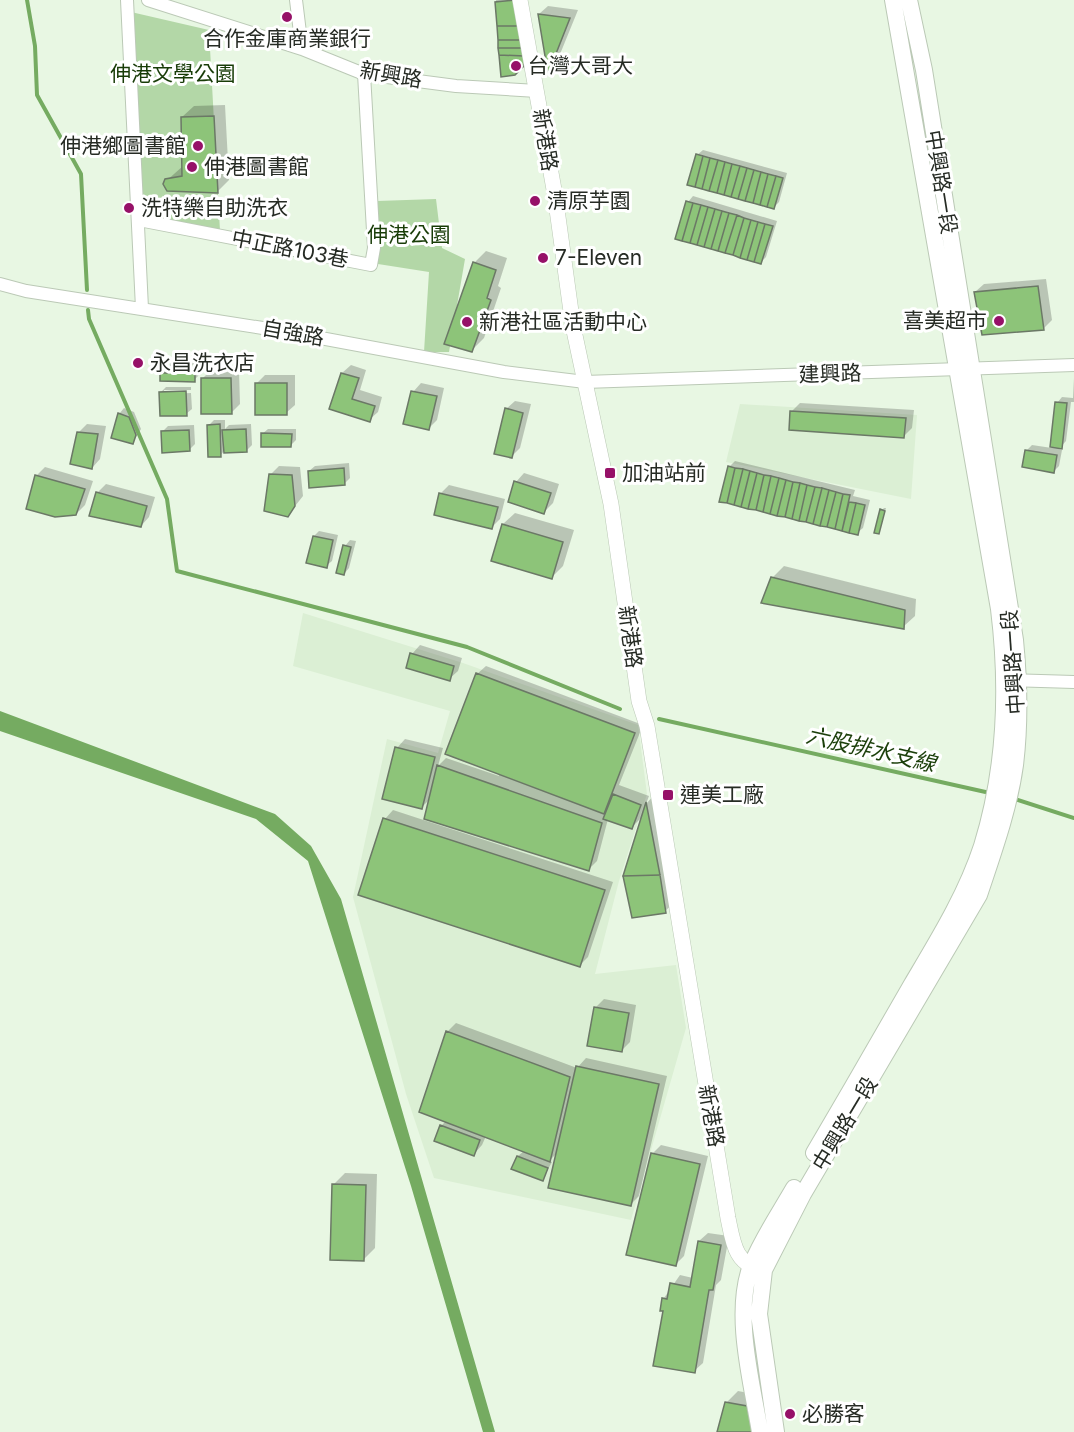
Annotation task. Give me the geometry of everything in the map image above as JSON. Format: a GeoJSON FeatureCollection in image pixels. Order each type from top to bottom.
{"type":"FeatureCollection","features":[{"type":"Feature","properties":{"kind":"main road","name":"中興路一段"},"geometry":{"type":"LineString","coordinates":[[757,1269],[979,895],[994,852],[1015,766],[1010,602],[963,370],[893,0]]}},
{"type":"Feature","properties":{"kind":"main road","name":"中興路一段"},"geometry":{"type":"LineString","coordinates":[[909,0],[924,70],[963,370]]}},
{"type":"Feature","properties":{"kind":"main road"},"geometry":{"type":"LineString","coordinates":[[757,1269],[744,1312],[746,1343],[760,1432]]}},
{"type":"Feature","properties":{"kind":"main road"},"geometry":{"type":"LineString","coordinates":[[757,1269],[759,1314],[776,1432]]}},
{"type":"Feature","properties":{"kind":"street"},"geometry":{"type":"LineString","coordinates":[[127,0],[142,308]]}},
{"type":"Feature","properties":{"kind":"street","name":"新興路"},"geometry":{"type":"LineString","coordinates":[[148,0],[302,49],[364,74],[456,86],[537,91]]}},
{"type":"Feature","properties":{"kind":"street"},"geometry":{"type":"LineString","coordinates":[[296,0],[302,49]]}},
{"type":"Feature","properties":{"kind":"street","name":"新港路"},"geometry":{"type":"LineString","coordinates":[[520,0],[537,91],[573,326],[611,504],[639,701],[647,726],[728,1218],[739,1258],[757,1269]]}},
{"type":"Feature","properties":{"kind":"street","name":"中正路103巷"},"geometry":{"type":"LineString","coordinates":[[139,220],[371,265],[374,248],[364,74]]}},
{"type":"Feature","properties":{"kind":"street","name":"自強路"},"geometry":{"type":"LineString","coordinates":[[0,284],[26,291],[142,308],[504,372],[585,382]]}},
{"type":"Feature","properties":{"kind":"street","name":"建興路"},"geometry":{"type":"LineString","coordinates":[[585,382],[1074,365]]}},
{"type":"Feature","properties":{"kind":"street"},"geometry":{"type":"LineString","coordinates":[[1012,680],[1074,681]]}},
{"type":"Feature","properties":{"kind":"shaded area"},"geometry":{"type":"Polygon","coordinates":[[[740,404],[917,415],[911,499],[726,462],[740,404]]]}},
{"type":"Feature","properties":{"kind":"shaded area"},"geometry":{"type":"Polygon","coordinates":[[[303,613],[463,663],[638,725],[647,794],[619,881],[595,974],[676,965],[686,1028],[631,1220],[434,1178],[406,1094],[353,897],[387,739],[438,753],[450,711],[293,666],[303,613]]]}},
{"type":"Feature","properties":{"kind":"shaded area"},"geometry":{"type":"Polygon","coordinates":[[[0,711],[275,814],[311,846],[341,899],[495,1432],[483,1432],[411,1186],[308,861],[256,819],[0,731],[0,711]]]}},
{"type":"Feature","properties":{"kind":"green space","name":"伸港文學公園"},"geometry":{"type":"Polygon","coordinates":[[[131,12],[209,30],[220,231],[143,218],[131,12]]]}},
{"type":"Feature","properties":{"kind":"green space","name":"伸港公園"},"geometry":{"type":"Polygon","coordinates":[[[436,199],[442,248],[465,259],[449,352],[424,352],[429,272],[378,264],[377,201],[436,199]]]}},
{"type":"Feature","properties":{"kind":"building"},"geometry":{"type":"Polygon","coordinates":[[[515,0],[519,26],[497,26],[495,2],[515,0]]]}},
{"type":"Feature","properties":{"kind":"building"},"geometry":{"type":"Polygon","coordinates":[[[538,14],[570,18],[548,74],[538,14]]]}},
{"type":"Feature","properties":{"kind":"building"},"geometry":{"type":"Polygon","coordinates":[[[497,26],[519,26],[522,40],[498,40],[497,26]]]}},
{"type":"Feature","properties":{"kind":"building"},"geometry":{"type":"Polygon","coordinates":[[[498,40],[522,40],[523,48],[498,48],[498,40]]]}},
{"type":"Feature","properties":{"kind":"building"},"geometry":{"type":"Polygon","coordinates":[[[498,48],[523,48],[524,56],[499,55],[498,48]]]}},
{"type":"Feature","properties":{"kind":"building"},"geometry":{"type":"Polygon","coordinates":[[[499,55],[524,56],[524,66],[515,75],[501,77],[499,55]]]}},
{"type":"Feature","properties":{"kind":"building","name":"伸港鄉圖書館"},"geometry":{"type":"Polygon","coordinates":[[[214,116],[218,193],[167,191],[163,184],[165,179],[182,176],[181,117],[214,116]]]}},
{"type":"Feature","properties":{"kind":"building"},"geometry":{"type":"Polygon","coordinates":[[[696,154],[703,156],[695,187],[687,185],[696,154]]]}},
{"type":"Feature","properties":{"kind":"building"},"geometry":{"type":"Polygon","coordinates":[[[703,156],[710,158],[702,189],[695,187],[703,156]]]}},
{"type":"Feature","properties":{"kind":"building"},"geometry":{"type":"Polygon","coordinates":[[[710,158],[718,160],[709,191],[702,189],[710,158]]]}},
{"type":"Feature","properties":{"kind":"building"},"geometry":{"type":"Polygon","coordinates":[[[718,160],[725,162],[717,193],[709,191],[718,160]]]}},
{"type":"Feature","properties":{"kind":"building"},"geometry":{"type":"Polygon","coordinates":[[[725,162],[732,164],[724,195],[717,193],[725,162]]]}},
{"type":"Feature","properties":{"kind":"building"},"geometry":{"type":"Polygon","coordinates":[[[732,164],[740,166],[731,197],[724,195],[732,164]]]}},
{"type":"Feature","properties":{"kind":"building"},"geometry":{"type":"Polygon","coordinates":[[[740,166],[747,168],[738,199],[731,197],[740,166]]]}},
{"type":"Feature","properties":{"kind":"building"},"geometry":{"type":"Polygon","coordinates":[[[747,168],[754,170],[745,201],[738,199],[747,168]]]}},
{"type":"Feature","properties":{"kind":"building"},"geometry":{"type":"Polygon","coordinates":[[[754,170],[761,172],[753,203],[745,201],[754,170]]]}},
{"type":"Feature","properties":{"kind":"building"},"geometry":{"type":"Polygon","coordinates":[[[761,172],[768,174],[760,205],[753,203],[761,172]]]}},
{"type":"Feature","properties":{"kind":"building"},"geometry":{"type":"Polygon","coordinates":[[[768,174],[776,176],[767,207],[760,205],[768,174]]]}},
{"type":"Feature","properties":{"kind":"building"},"geometry":{"type":"Polygon","coordinates":[[[776,176],[783,178],[774,209],[767,207],[776,176]]]}},
{"type":"Feature","properties":{"kind":"building"},"geometry":{"type":"Polygon","coordinates":[[[686,201],[693,203],[682,241],[675,239],[686,201]]]}},
{"type":"Feature","properties":{"kind":"building"},"geometry":{"type":"Polygon","coordinates":[[[693,203],[701,205],[690,243],[682,241],[693,203]]]}},
{"type":"Feature","properties":{"kind":"building"},"geometry":{"type":"Polygon","coordinates":[[[701,205],[708,207],[697,245],[690,243],[701,205]]]}},
{"type":"Feature","properties":{"kind":"building"},"geometry":{"type":"Polygon","coordinates":[[[708,207],[715,209],[704,247],[697,245],[708,207]]]}},
{"type":"Feature","properties":{"kind":"building"},"geometry":{"type":"Polygon","coordinates":[[[715,209],[722,211],[711,249],[704,247],[715,209]]]}},
{"type":"Feature","properties":{"kind":"building"},"geometry":{"type":"Polygon","coordinates":[[[722,211],[729,213],[718,251],[711,249],[722,211]]]}},
{"type":"Feature","properties":{"kind":"building"},"geometry":{"type":"Polygon","coordinates":[[[729,213],[737,215],[725,253],[718,251],[729,213]]]}},
{"type":"Feature","properties":{"kind":"building"},"geometry":{"type":"Polygon","coordinates":[[[737,215],[744,218],[733,255],[725,253],[737,215]]]}},
{"type":"Feature","properties":{"kind":"building"},"geometry":{"type":"Polygon","coordinates":[[[744,218],[751,220],[740,258],[733,255],[744,218]]]}},
{"type":"Feature","properties":{"kind":"building"},"geometry":{"type":"Polygon","coordinates":[[[751,220],[758,222],[747,260],[740,258],[751,220]]]}},
{"type":"Feature","properties":{"kind":"building"},"geometry":{"type":"Polygon","coordinates":[[[758,222],[765,224],[754,262],[747,260],[758,222]]]}},
{"type":"Feature","properties":{"kind":"building"},"geometry":{"type":"Polygon","coordinates":[[[765,224],[773,226],[761,264],[754,262],[765,224]]]}},
{"type":"Feature","properties":{"kind":"building","name":"新港社區活動中心"},"geometry":{"type":"Polygon","coordinates":[[[473,262],[496,270],[487,298],[491,300],[472,352],[444,344],[473,262]]]}},
{"type":"Feature","properties":{"kind":"building"},"geometry":{"type":"Polygon","coordinates":[[[1038,286],[1044,330],[982,335],[974,292],[1038,286]]]}},
{"type":"Feature","properties":{"kind":"building"},"geometry":{"type":"Polygon","coordinates":[[[171,364],[195,364],[195,382],[160,381],[160,373],[170,373],[171,364]]]}},
{"type":"Feature","properties":{"kind":"building"},"geometry":{"type":"Polygon","coordinates":[[[341,373],[359,378],[352,399],[375,406],[370,422],[329,409],[341,373]]]}},
{"type":"Feature","properties":{"kind":"building"},"geometry":{"type":"Polygon","coordinates":[[[201,378],[231,378],[232,414],[201,414],[201,378]]]}},
{"type":"Feature","properties":{"kind":"building"},"geometry":{"type":"Polygon","coordinates":[[[255,383],[287,383],[287,415],[255,415],[255,383]]]}},
{"type":"Feature","properties":{"kind":"building"},"geometry":{"type":"Polygon","coordinates":[[[186,391],[187,416],[160,416],[159,392],[186,391]]]}},
{"type":"Feature","properties":{"kind":"building"},"geometry":{"type":"Polygon","coordinates":[[[411,391],[437,396],[429,430],[403,424],[411,391]]]}},
{"type":"Feature","properties":{"kind":"building"},"geometry":{"type":"Polygon","coordinates":[[[1055,402],[1067,403],[1062,449],[1050,447],[1055,402]]]}},
{"type":"Feature","properties":{"kind":"building"},"geometry":{"type":"Polygon","coordinates":[[[505,408],[523,413],[512,458],[494,454],[505,408]]]}},
{"type":"Feature","properties":{"kind":"building"},"geometry":{"type":"Polygon","coordinates":[[[790,411],[906,418],[904,438],[789,430],[790,411]]]}},
{"type":"Feature","properties":{"kind":"building"},"geometry":{"type":"Polygon","coordinates":[[[118,413],[129,417],[136,435],[133,444],[111,438],[118,413]]]}},
{"type":"Feature","properties":{"kind":"building"},"geometry":{"type":"Polygon","coordinates":[[[220,424],[221,457],[208,457],[207,425],[220,424]]]}},
{"type":"Feature","properties":{"kind":"building"},"geometry":{"type":"Polygon","coordinates":[[[246,429],[247,452],[224,453],[222,430],[246,429]]]}},
{"type":"Feature","properties":{"kind":"building"},"geometry":{"type":"Polygon","coordinates":[[[189,430],[190,451],[162,453],[161,431],[189,430]]]}},
{"type":"Feature","properties":{"kind":"building"},"geometry":{"type":"Polygon","coordinates":[[[77,432],[98,434],[92,469],[70,464],[77,432]]]}},
{"type":"Feature","properties":{"kind":"building"},"geometry":{"type":"Polygon","coordinates":[[[261,433],[292,434],[291,447],[261,447],[261,433]]]}},
{"type":"Feature","properties":{"kind":"building"},"geometry":{"type":"Polygon","coordinates":[[[1025,450],[1057,455],[1054,473],[1022,467],[1025,450]]]}},
{"type":"Feature","properties":{"kind":"building"},"geometry":{"type":"Polygon","coordinates":[[[728,466],[735,468],[727,503],[719,502],[728,466]]]}},
{"type":"Feature","properties":{"kind":"building"},"geometry":{"type":"Polygon","coordinates":[[[344,468],[345,485],[309,488],[308,471],[344,468]]]}},
{"type":"Feature","properties":{"kind":"building"},"geometry":{"type":"Polygon","coordinates":[[[735,468],[743,469],[734,505],[727,503],[735,468]]]}},
{"type":"Feature","properties":{"kind":"building"},"geometry":{"type":"Polygon","coordinates":[[[743,469],[750,471],[741,507],[734,505],[743,469]]]}},
{"type":"Feature","properties":{"kind":"building"},"geometry":{"type":"Polygon","coordinates":[[[750,471],[757,473],[748,509],[741,507],[750,471]]]}},
{"type":"Feature","properties":{"kind":"building"},"geometry":{"type":"Polygon","coordinates":[[[757,473],[764,475],[756,510],[748,509],[757,473]]]}},
{"type":"Feature","properties":{"kind":"building"},"geometry":{"type":"Polygon","coordinates":[[[269,474],[292,475],[295,506],[288,517],[264,511],[269,474]]]}},
{"type":"Feature","properties":{"kind":"building"},"geometry":{"type":"Polygon","coordinates":[[[35,475],[85,489],[76,515],[55,517],[26,509],[35,475]]]}},
{"type":"Feature","properties":{"kind":"building"},"geometry":{"type":"Polygon","coordinates":[[[764,475],[771,476],[763,512],[756,510],[764,475]]]}},
{"type":"Feature","properties":{"kind":"building"},"geometry":{"type":"Polygon","coordinates":[[[771,476],[779,478],[770,514],[763,512],[771,476]]]}},
{"type":"Feature","properties":{"kind":"building"},"geometry":{"type":"Polygon","coordinates":[[[779,478],[786,480],[777,516],[770,514],[779,478]]]}},
{"type":"Feature","properties":{"kind":"building"},"geometry":{"type":"Polygon","coordinates":[[[786,480],[793,482],[785,517],[777,516],[786,480]]]}},
{"type":"Feature","properties":{"kind":"building"},"geometry":{"type":"Polygon","coordinates":[[[514,481],[551,493],[544,514],[508,502],[514,481]]]}},
{"type":"Feature","properties":{"kind":"building"},"geometry":{"type":"Polygon","coordinates":[[[793,482],[800,483],[792,519],[785,517],[793,482]]]}},
{"type":"Feature","properties":{"kind":"building"},"geometry":{"type":"Polygon","coordinates":[[[800,483],[807,485],[799,521],[792,519],[800,483]]]}},
{"type":"Feature","properties":{"kind":"building"},"geometry":{"type":"Polygon","coordinates":[[[807,485],[815,487],[806,522],[799,521],[807,485]]]}},
{"type":"Feature","properties":{"kind":"building"},"geometry":{"type":"Polygon","coordinates":[[[815,487],[822,488],[813,524],[806,522],[815,487]]]}},
{"type":"Feature","properties":{"kind":"building"},"geometry":{"type":"Polygon","coordinates":[[[822,488],[829,490],[820,526],[813,524],[822,488]]]}},
{"type":"Feature","properties":{"kind":"building"},"geometry":{"type":"Polygon","coordinates":[[[829,490],[836,492],[827,527],[820,526],[829,490]]]}},
{"type":"Feature","properties":{"kind":"building"},"geometry":{"type":"Polygon","coordinates":[[[96,492],[147,506],[141,527],[89,516],[96,492]]]}},
{"type":"Feature","properties":{"kind":"building"},"geometry":{"type":"Polygon","coordinates":[[[836,492],[843,494],[835,529],[827,527],[836,492]]]}},
{"type":"Feature","properties":{"kind":"building"},"geometry":{"type":"Polygon","coordinates":[[[439,493],[498,507],[492,529],[434,515],[439,493]]]}},
{"type":"Feature","properties":{"kind":"building"},"geometry":{"type":"Polygon","coordinates":[[[843,494],[850,495],[842,531],[835,529],[843,494]]]}},
{"type":"Feature","properties":{"kind":"building"},"geometry":{"type":"Polygon","coordinates":[[[849,502],[856,503],[849,533],[842,531],[849,502]]]}},
{"type":"Feature","properties":{"kind":"building"},"geometry":{"type":"Polygon","coordinates":[[[856,503],[865,505],[858,535],[849,533],[856,503]]]}},
{"type":"Feature","properties":{"kind":"building"},"geometry":{"type":"Polygon","coordinates":[[[880,509],[885,511],[879,534],[874,533],[880,509]]]}},
{"type":"Feature","properties":{"kind":"building"},"geometry":{"type":"Polygon","coordinates":[[[502,524],[563,542],[552,579],[491,561],[502,524]]]}},
{"type":"Feature","properties":{"kind":"building"},"geometry":{"type":"Polygon","coordinates":[[[313,536],[333,540],[327,568],[306,563],[313,536]]]}},
{"type":"Feature","properties":{"kind":"building"},"geometry":{"type":"Polygon","coordinates":[[[343,545],[351,547],[344,575],[336,573],[343,545]]]}},
{"type":"Feature","properties":{"kind":"building"},"geometry":{"type":"Polygon","coordinates":[[[771,577],[905,610],[904,629],[761,603],[771,577]]]}},
{"type":"Feature","properties":{"kind":"building"},"geometry":{"type":"Polygon","coordinates":[[[410,653],[454,666],[450,681],[406,668],[410,653]]]}},
{"type":"Feature","properties":{"kind":"building"},"geometry":{"type":"Polygon","coordinates":[[[476,673],[635,733],[604,814],[445,754],[476,673]]]}},
{"type":"Feature","properties":{"kind":"building"},"geometry":{"type":"Polygon","coordinates":[[[395,747],[435,757],[422,809],[382,799],[395,747]]]}},
{"type":"Feature","properties":{"kind":"building"},"geometry":{"type":"Polygon","coordinates":[[[437,765],[602,823],[589,871],[424,819],[437,765]]]}},
{"type":"Feature","properties":{"kind":"building"},"geometry":{"type":"Polygon","coordinates":[[[613,794],[641,805],[632,829],[603,819],[613,794]]]}},
{"type":"Feature","properties":{"kind":"building"},"geometry":{"type":"Polygon","coordinates":[[[646,802],[660,875],[623,876],[646,802]]]}},
{"type":"Feature","properties":{"kind":"building"},"geometry":{"type":"Polygon","coordinates":[[[383,818],[605,890],[580,967],[358,895],[383,818]]]}},
{"type":"Feature","properties":{"kind":"building"},"geometry":{"type":"Polygon","coordinates":[[[660,875],[666,913],[632,918],[623,876],[660,875]]]}},
{"type":"Feature","properties":{"kind":"building"},"geometry":{"type":"Polygon","coordinates":[[[594,1007],[629,1013],[622,1052],[587,1046],[594,1007]]]}},
{"type":"Feature","properties":{"kind":"building"},"geometry":{"type":"Polygon","coordinates":[[[446,1031],[570,1077],[550,1162],[419,1112],[446,1031]]]}},
{"type":"Feature","properties":{"kind":"building"},"geometry":{"type":"Polygon","coordinates":[[[576,1066],[659,1084],[631,1206],[548,1188],[576,1066]]]}},
{"type":"Feature","properties":{"kind":"building"},"geometry":{"type":"Polygon","coordinates":[[[440,1125],[480,1140],[474,1156],[434,1141],[440,1125]]]}},
{"type":"Feature","properties":{"kind":"building"},"geometry":{"type":"Polygon","coordinates":[[[651,1153],[700,1164],[676,1266],[626,1255],[651,1153]]]}},
{"type":"Feature","properties":{"kind":"building"},"geometry":{"type":"Polygon","coordinates":[[[517,1156],[548,1168],[543,1181],[511,1169],[517,1156]]]}},
{"type":"Feature","properties":{"kind":"building"},"geometry":{"type":"Polygon","coordinates":[[[332,1184],[366,1185],[364,1261],[330,1260],[332,1184]]]}},
{"type":"Feature","properties":{"kind":"building"},"geometry":{"type":"Polygon","coordinates":[[[698,1241],[721,1245],[713,1290],[709,1290],[695,1373],[653,1366],[663,1311],[660,1311],[662,1298],[667,1299],[670,1283],[690,1287],[698,1241]]]}},
{"type":"Feature","properties":{"kind":"building"},"geometry":{"type":"Polygon","coordinates":[[[725,1402],[747,1406],[753,1432],[717,1432],[725,1402]]]}},
{"type":"Feature","properties":{"kind":"waterway"},"geometry":{"type":"LineString","coordinates":[[27,0],[35,46],[37,95],[81,174],[87,290]]}},
{"type":"Feature","properties":{"kind":"waterway"},"geometry":{"type":"LineString","coordinates":[[88,310],[89,319],[167,499],[177,571],[467,647],[620,709]]}},
{"type":"Feature","properties":{"kind":"waterway","name":"六股排水支線"},"geometry":{"type":"LineString","coordinates":[[659,719],[990,793]]}},
{"type":"Feature","properties":{"kind":"waterway","name":"六股排水支線"},"geometry":{"type":"LineString","coordinates":[[1012,798],[1074,818]]}},
{"type":"Feature","properties":{"kind":"place","name":"合作金庫商業銀行"},"geometry":{"type":"Point","coordinates":[287,17]}},
{"type":"Feature","properties":{"kind":"place","name":"台灣大哥大"},"geometry":{"type":"Point","coordinates":[516,66]}},
{"type":"Feature","properties":{"kind":"place","name":"伸港鄉圖書館"},"geometry":{"type":"Point","coordinates":[198,146]}},
{"type":"Feature","properties":{"kind":"place","name":"伸港圖書館"},"geometry":{"type":"Point","coordinates":[192,167]}},
{"type":"Feature","properties":{"kind":"place","name":"清原芋園"},"geometry":{"type":"Point","coordinates":[535,201]}},
{"type":"Feature","properties":{"kind":"place","name":"洗特樂自助洗衣"},"geometry":{"type":"Point","coordinates":[129,208]}},
{"type":"Feature","properties":{"kind":"place","name":"7-Eleven"},"geometry":{"type":"Point","coordinates":[543,258]}},
{"type":"Feature","properties":{"kind":"place","name":"喜美超市"},"geometry":{"type":"Point","coordinates":[999,321]}},
{"type":"Feature","properties":{"kind":"place","name":"新港社區活動中心"},"geometry":{"type":"Point","coordinates":[467,322]}},
{"type":"Feature","properties":{"kind":"place","name":"永昌洗衣店"},"geometry":{"type":"Point","coordinates":[138,363]}},
{"type":"Feature","properties":{"kind":"place","name":"加油站前"},"geometry":{"type":"Point","coordinates":[610,473]}},
{"type":"Feature","properties":{"kind":"place","name":"連美工廠"},"geometry":{"type":"Point","coordinates":[668,795]}},
{"type":"Feature","properties":{"kind":"place","name":"必勝客"},"geometry":{"type":"Point","coordinates":[790,1414]}}]}
